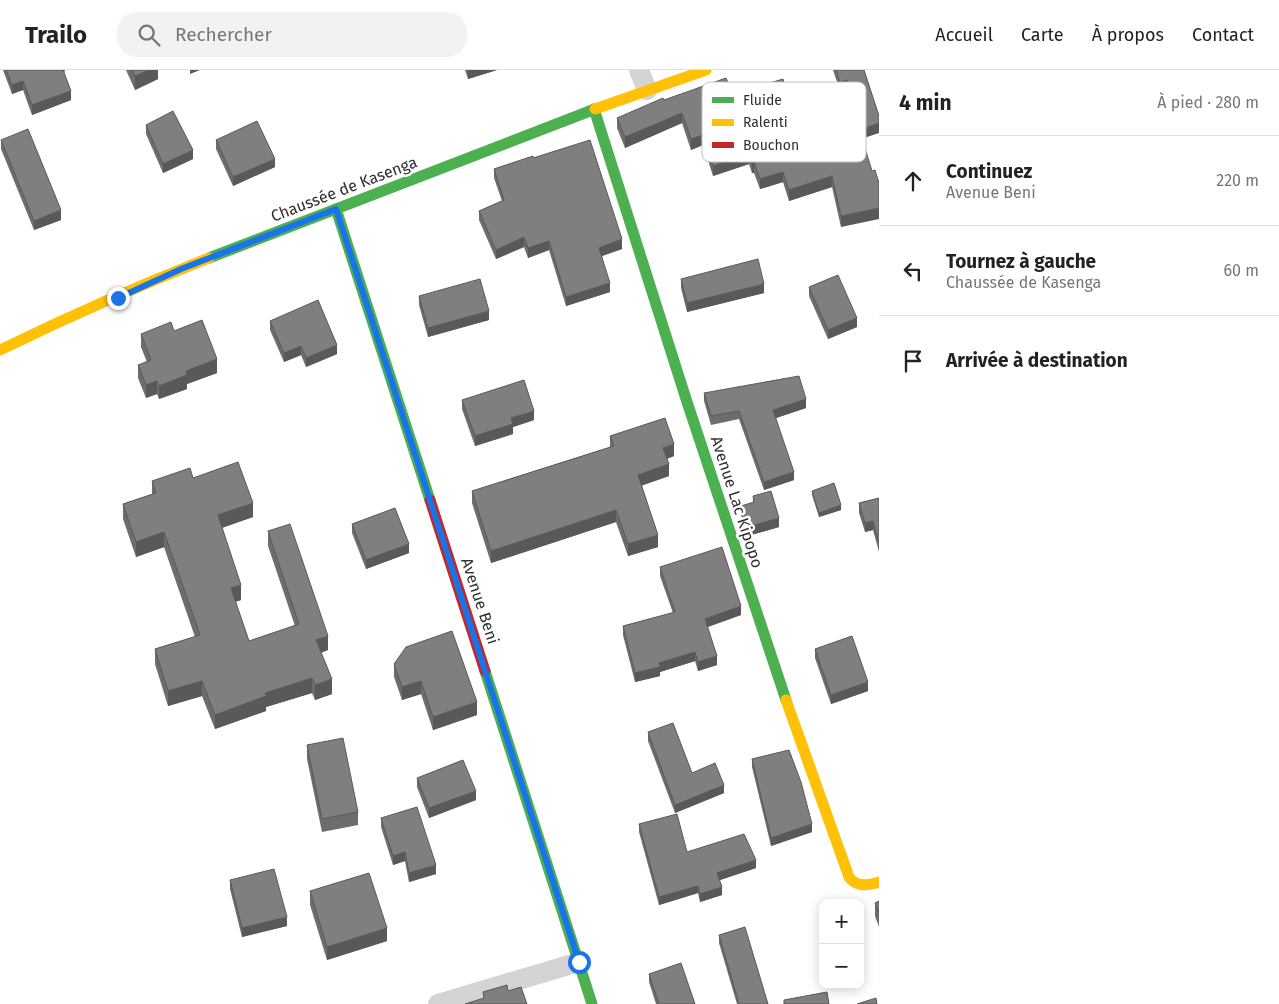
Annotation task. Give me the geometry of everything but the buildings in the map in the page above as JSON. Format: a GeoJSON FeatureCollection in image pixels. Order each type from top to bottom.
{"type":"FeatureCollection","features":[{"type":"Feature","properties":{"kind":"street"},"geometry":{"type":"LineString","coordinates":[[638,70],[647,90]]}},
{"type":"Feature","properties":{"kind":"street","name":"Chaussée de Kasenga"},"geometry":{"type":"LineString","coordinates":[[0,350],[181,269],[594,109],[706,70]]}},
{"type":"Feature","properties":{"kind":"street","name":"Avenue Lac Kipopo"},"geometry":{"type":"LineString","coordinates":[[594,109],[687,402],[794,725],[850,880],[856,884],[876,883]]}},
{"type":"Feature","properties":{"kind":"street","name":"Avenue Beni"},"geometry":{"type":"LineString","coordinates":[[336,209],[592,1004]]}},
{"type":"Feature","properties":{"kind":"street"},"geometry":{"type":"LineString","coordinates":[[438,1004],[579,962]]}},
{"type":"Feature","properties":{"kind":"traffic: fast"},"geometry":{"type":"LineString","coordinates":[[594,109],[687,402],[786,700]]}},
{"type":"Feature","properties":{"kind":"traffic: fast"},"geometry":{"type":"LineString","coordinates":[[209,258],[595,109]]}},
{"type":"Feature","properties":{"kind":"traffic: fast"},"geometry":{"type":"LineString","coordinates":[[336,209],[430,500]]}},
{"type":"Feature","properties":{"kind":"traffic: fast"},"geometry":{"type":"LineString","coordinates":[[485,671],[592,1004]]}},
{"type":"Feature","properties":{"kind":"traffic: slow"},"geometry":{"type":"LineString","coordinates":[[595,109],[706,70]]}},
{"type":"Feature","properties":{"kind":"traffic: slow"},"geometry":{"type":"LineString","coordinates":[[0,350],[103,302],[209,258]]}},
{"type":"Feature","properties":{"kind":"traffic: slow"},"geometry":{"type":"LineString","coordinates":[[786,700],[849,877],[859,884],[867,885],[879,882]]}},
{"type":"Feature","properties":{"kind":"traffic: jam"},"geometry":{"type":"LineString","coordinates":[[430,500],[485,671]]}},
{"type":"Feature","properties":{"kind":"route"},"geometry":{"type":"LineString","coordinates":[[118,298],[181,269],[336,209],[579,962]]}}]}
